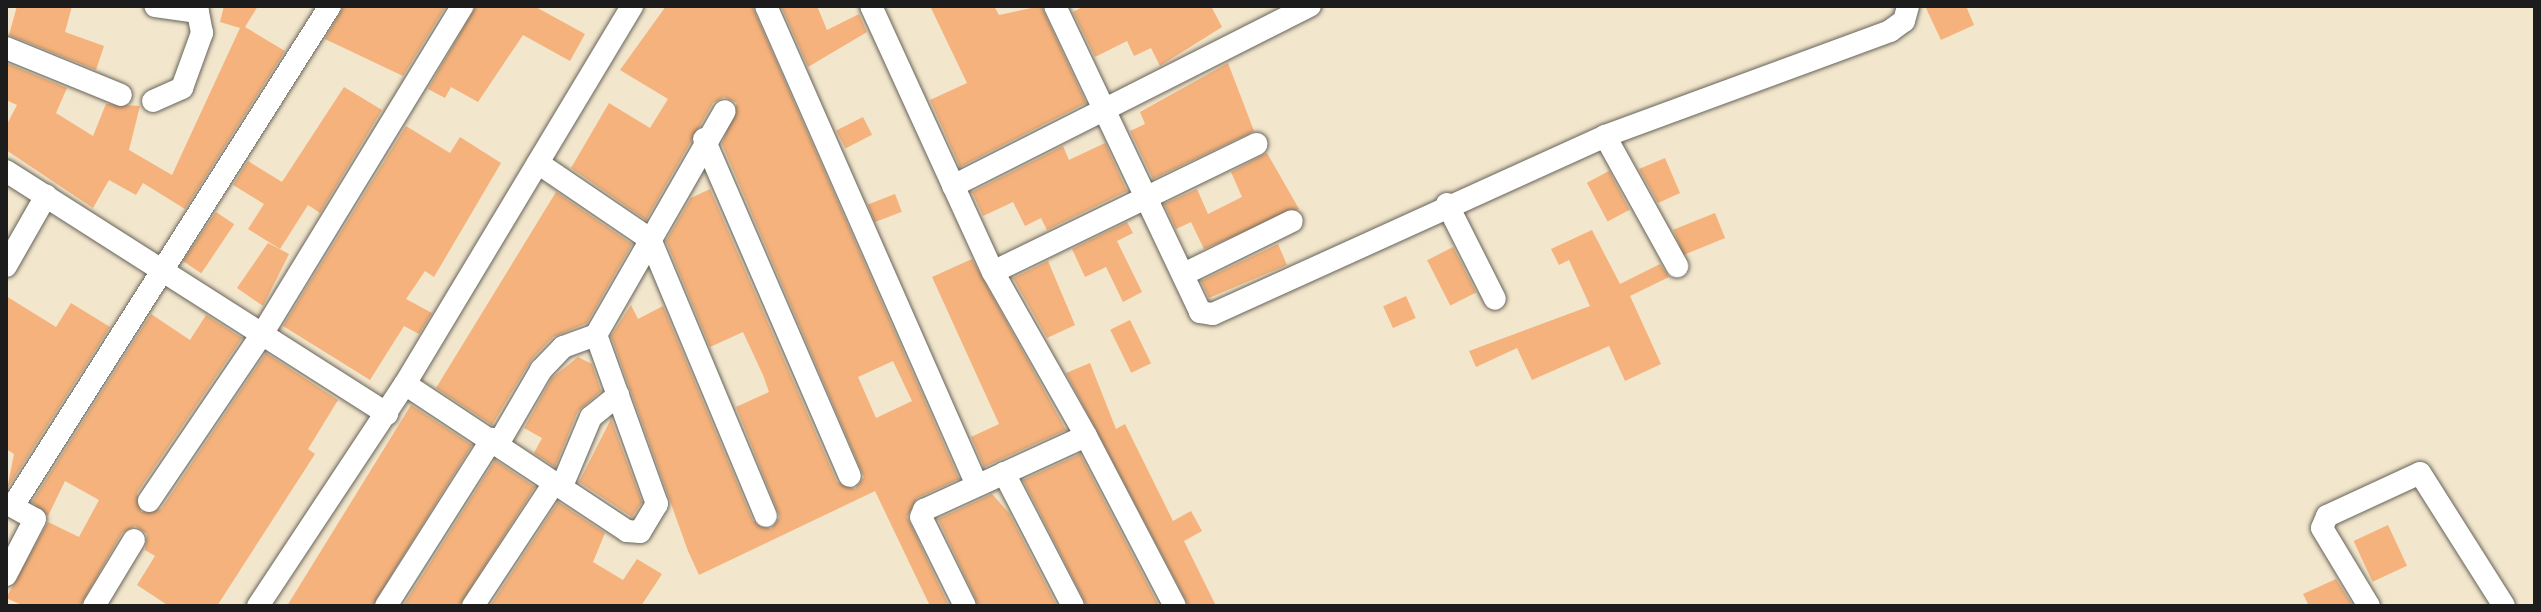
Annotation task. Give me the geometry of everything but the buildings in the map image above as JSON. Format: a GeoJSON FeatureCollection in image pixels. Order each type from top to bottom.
{"type":"FeatureCollection","features":[{"type":"Feature","properties":{"kind":"street"},"geometry":{"type":"LineString","coordinates":[[153,101],[182,88],[202,33],[198,12],[155,6]]}},
{"type":"Feature","properties":{"kind":"street"},"geometry":{"type":"LineString","coordinates":[[6,575],[35,519],[10,504],[164,271],[330,6]]}},
{"type":"Feature","properties":{"kind":"street"},"geometry":{"type":"LineString","coordinates":[[149,501],[264,331],[462,6]]}},
{"type":"Feature","properties":{"kind":"street"},"geometry":{"type":"LineString","coordinates":[[258,606],[387,414],[632,6]]}},
{"type":"Feature","properties":{"kind":"street"},"geometry":{"type":"LineString","coordinates":[[766,6],[976,483]]}},
{"type":"Feature","properties":{"kind":"street"},"geometry":{"type":"LineString","coordinates":[[871,6],[993,272],[1086,436],[1175,606]]}},
{"type":"Feature","properties":{"kind":"street"},"geometry":{"type":"LineString","coordinates":[[1055,6],[1200,312],[1213,314],[1447,204],[1605,136],[1890,31],[1908,6]]}},
{"type":"Feature","properties":{"kind":"street"},"geometry":{"type":"LineString","coordinates":[[953,186],[1107,114],[1280,13],[1310,6]]}},
{"type":"Feature","properties":{"kind":"street"},"geometry":{"type":"LineString","coordinates":[[6,48],[121,95]]}},
{"type":"Feature","properties":{"kind":"street"},"geometry":{"type":"LineString","coordinates":[[386,606],[541,370],[563,347],[596,335],[704,139],[725,111]]}},
{"type":"Feature","properties":{"kind":"street"},"geometry":{"type":"LineString","coordinates":[[1605,136],[1677,266]]}},
{"type":"Feature","properties":{"kind":"street"},"geometry":{"type":"LineString","coordinates":[[704,139],[850,476]]}},
{"type":"Feature","properties":{"kind":"street"},"geometry":{"type":"LineString","coordinates":[[993,272],[1257,144]]}},
{"type":"Feature","properties":{"kind":"street"},"geometry":{"type":"LineString","coordinates":[[538,163],[650,239],[766,516]]}},
{"type":"Feature","properties":{"kind":"street"},"geometry":{"type":"LineString","coordinates":[[6,171],[264,331],[387,414]]}},
{"type":"Feature","properties":{"kind":"street"},"geometry":{"type":"LineString","coordinates":[[6,266],[46,196]]}},
{"type":"Feature","properties":{"kind":"street"},"geometry":{"type":"LineString","coordinates":[[1447,204],[1495,299]]}},
{"type":"Feature","properties":{"kind":"street"},"geometry":{"type":"LineString","coordinates":[[1184,274],[1292,221]]}},
{"type":"Feature","properties":{"kind":"street"},"geometry":{"type":"LineString","coordinates":[[405,384],[627,531],[640,532],[655,515],[596,335]]}},
{"type":"Feature","properties":{"kind":"street"},"geometry":{"type":"LineString","coordinates":[[473,606],[558,484],[591,417],[618,395]]}},
{"type":"Feature","properties":{"kind":"street"},"geometry":{"type":"LineString","coordinates":[[965,606],[921,517],[976,483],[1086,436]]}},
{"type":"Feature","properties":{"kind":"street"},"geometry":{"type":"LineString","coordinates":[[1004,473],[1073,606]]}},
{"type":"Feature","properties":{"kind":"street"},"geometry":{"type":"LineString","coordinates":[[2369,606],[2322,528],[2327,516],[2420,473],[2504,606]]}},
{"type":"Feature","properties":{"kind":"street"},"geometry":{"type":"LineString","coordinates":[[94,606],[134,540]]}}]}
